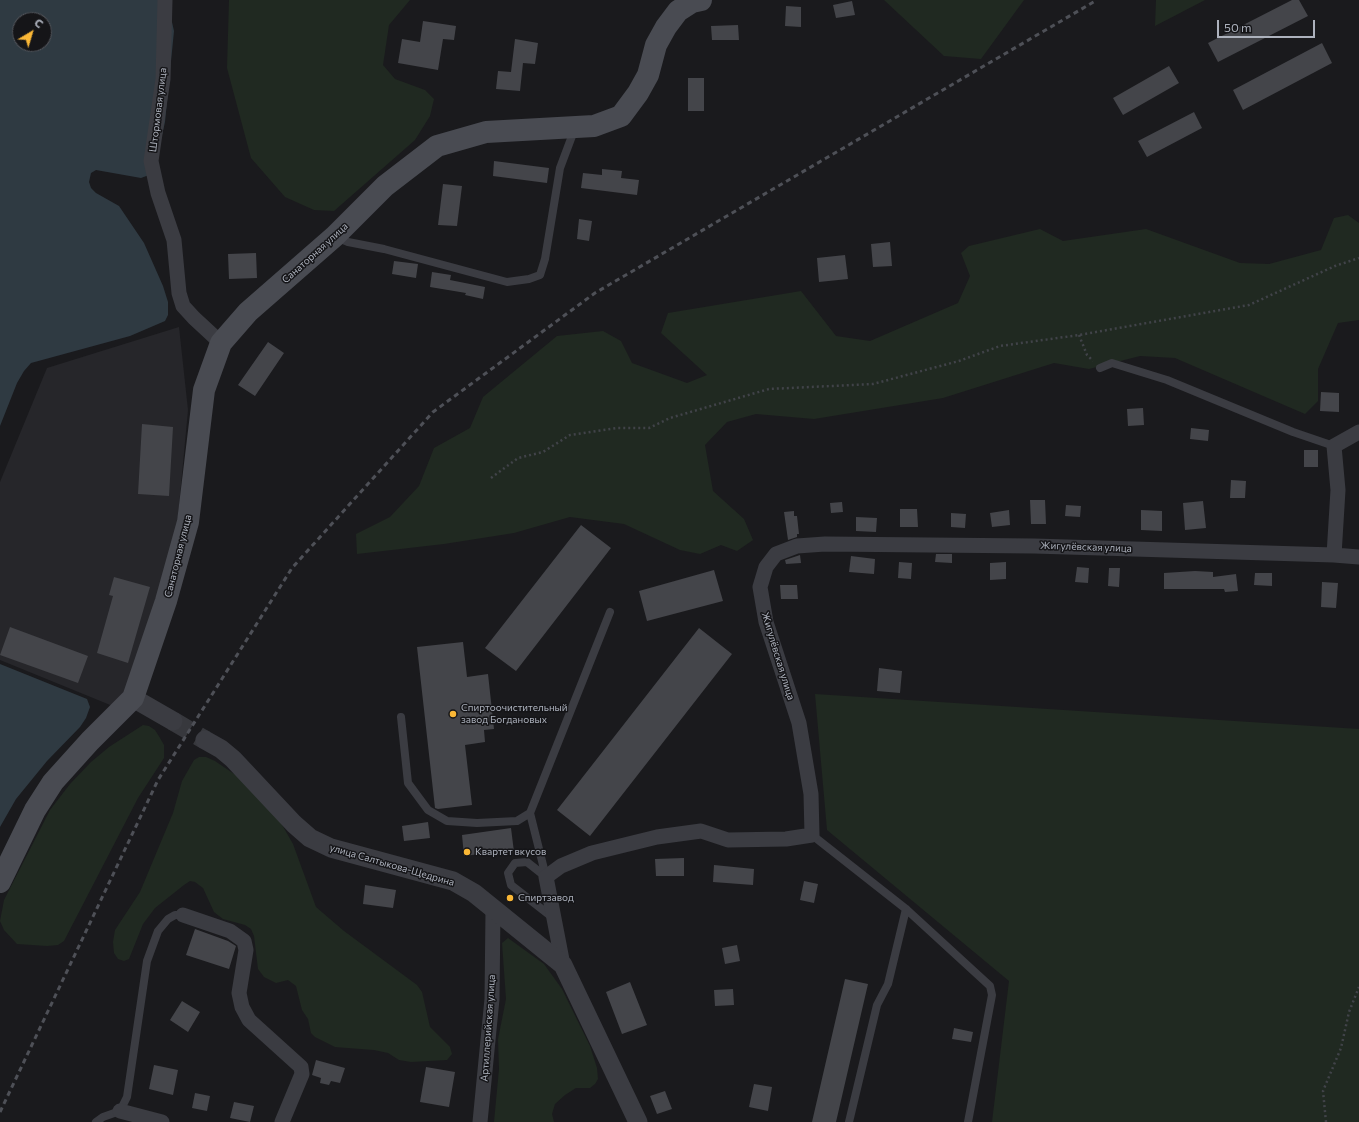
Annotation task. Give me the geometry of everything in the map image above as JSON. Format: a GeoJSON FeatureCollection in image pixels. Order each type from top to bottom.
{"type":"FeatureCollection","features":[{"type":"Feature","properties":{"kind":"main road","name":"Санаторная улица"},"geometry":{"type":"LineString","coordinates":[[133,698],[166,601],[188,522],[204,390],[221,343],[248,312],[335,236],[385,186],[437,146],[486,132],[594,126],[621,116],[638,93],[648,75],[656,45],[666,27],[678,11],[692,2],[701,0]]}},
{"type":"Feature","properties":{"kind":"main road"},"geometry":{"type":"LineString","coordinates":[[0,882],[34,810],[53,782],[90,741],[133,698]]}},
{"type":"Feature","properties":{"kind":"street","name":"Штормовая улица"},"geometry":{"type":"LineString","coordinates":[[164,0],[163,79],[151,160],[158,193],[174,240],[179,294],[183,306],[221,343]]}},
{"type":"Feature","properties":{"kind":"street"},"geometry":{"type":"LineString","coordinates":[[1334,555],[1338,490],[1334,446],[1359,432]]}},
{"type":"Feature","properties":{"kind":"street","name":"Жигулёвская улица"},"geometry":{"type":"LineString","coordinates":[[812,835],[811,794],[799,723],[766,622],[760,587],[766,567],[776,554],[797,546],[825,544],[1034,546],[1359,557]]}},
{"type":"Feature","properties":{"kind":"street"},"geometry":{"type":"LineString","coordinates":[[133,698],[173,721]]}},
{"type":"Feature","properties":{"kind":"street","name":"улица Салтыкова-Щедрина"},"geometry":{"type":"LineString","coordinates":[[205,740],[222,749],[233,759],[294,824],[310,838],[331,848],[453,881],[474,893],[493,910],[563,965],[638,1122]]}},
{"type":"Feature","properties":{"kind":"street"},"geometry":{"type":"LineString","coordinates":[[563,965],[546,877],[560,866],[592,852],[657,837],[701,831],[728,840],[786,839],[812,835]]}},
{"type":"Feature","properties":{"kind":"street","name":"Артиллерийская улица"},"geometry":{"type":"LineString","coordinates":[[480,1122],[492,999],[493,910]]}},
{"type":"Feature","properties":{"kind":"street"},"geometry":{"type":"LineString","coordinates":[[183,915],[230,931],[244,941],[246,950],[239,993],[242,1007],[249,1020],[301,1067],[302,1074],[282,1122]]}},
{"type":"Feature","properties":{"kind":"street"},"geometry":{"type":"LineString","coordinates":[[120,1111],[162,1122]]}},
{"type":"Feature","properties":{"kind":"lane"},"geometry":{"type":"LineString","coordinates":[[335,236],[348,242],[384,248],[507,282],[529,279],[540,275],[545,259],[560,168],[576,127]]}},
{"type":"Feature","properties":{"kind":"lane"},"geometry":{"type":"LineString","coordinates":[[1100,368],[1112,363],[1167,380],[1293,432],[1334,446]]}},
{"type":"Feature","properties":{"kind":"lane"},"geometry":{"type":"LineString","coordinates":[[546,877],[530,813],[610,612]]}},
{"type":"Feature","properties":{"kind":"lane"},"geometry":{"type":"LineString","coordinates":[[401,717],[408,783],[428,810],[447,821],[477,823],[517,821],[530,813]]}},
{"type":"Feature","properties":{"kind":"lane"},"geometry":{"type":"LineString","coordinates":[[812,835],[906,909],[990,986],[992,994],[968,1122]]}},
{"type":"Feature","properties":{"kind":"lane"},"geometry":{"type":"LineString","coordinates":[[546,877],[527,862],[515,863],[508,873],[511,885],[554,918]]}},
{"type":"Feature","properties":{"kind":"lane"},"geometry":{"type":"LineString","coordinates":[[849,1122],[877,1005],[888,984],[906,909]]}},
{"type":"Feature","properties":{"kind":"lane"},"geometry":{"type":"LineString","coordinates":[[96,1122],[103,1117],[120,1111],[127,1097],[147,961],[158,931],[168,919],[175,915],[183,915]]}},
{"type":"Feature","properties":{"kind":"path"},"geometry":{"type":"LineString","coordinates":[[491,478],[518,458],[543,452],[570,435],[617,428],[648,428],[670,418],[769,389],[873,384],[959,361],[1000,346],[1079,335],[1250,305],[1335,266],[1359,258]]}},
{"type":"Feature","properties":{"kind":"path"},"geometry":{"type":"LineString","coordinates":[[1079,335],[1087,355],[1100,368]]}},
{"type":"Feature","properties":{"kind":"path"},"geometry":{"type":"LineString","coordinates":[[1326,1122],[1323,1092],[1341,1048],[1349,1012],[1359,987]]}},
{"type":"Feature","properties":{"kind":"shaded area"},"geometry":{"type":"Polygon","coordinates":[[[0,0],[167,0],[174,31],[165,122],[156,161],[149,175],[141,178],[96,170],[91,173],[89,182],[91,188],[96,193],[119,206],[144,243],[163,286],[168,302],[168,315],[165,321],[130,336],[31,363],[17,383],[0,426],[0,0]]]}},
{"type":"Feature","properties":{"kind":"shaded area"},"geometry":{"type":"Polygon","coordinates":[[[229,0],[410,0],[389,25],[383,65],[395,79],[425,90],[434,99],[430,116],[415,140],[334,211],[314,210],[285,197],[251,158],[227,68],[229,0]]]}},
{"type":"Feature","properties":{"kind":"shaded area"},"geometry":{"type":"Polygon","coordinates":[[[884,0],[1024,0],[981,59],[944,56],[884,0]]]}},
{"type":"Feature","properties":{"kind":"shaded area"},"geometry":{"type":"Polygon","coordinates":[[[1156,0],[1205,0],[1155,26],[1156,0]]]}},
{"type":"Feature","properties":{"kind":"shaded area"},"geometry":{"type":"Polygon","coordinates":[[[1348,215],[1359,223],[1359,320],[1338,323],[1318,369],[1318,401],[1305,414],[1175,358],[1140,356],[1089,369],[1054,363],[943,398],[814,419],[756,414],[727,422],[705,445],[713,491],[744,519],[753,540],[737,551],[721,545],[700,554],[680,550],[624,524],[570,517],[514,533],[444,544],[357,554],[356,534],[390,517],[419,486],[434,448],[470,428],[483,397],[557,336],[603,331],[621,341],[632,363],[687,383],[707,375],[661,333],[668,313],[801,291],[836,336],[870,341],[958,303],[970,276],[961,253],[969,246],[1040,229],[1063,241],[1146,229],[1240,263],[1269,264],[1321,250],[1334,218],[1348,215]]]}},
{"type":"Feature","properties":{"kind":"shaded area"},"geometry":{"type":"Polygon","coordinates":[[[179,327],[188,410],[175,549],[120,709],[0,660],[0,482],[47,368],[179,327]]]}},
{"type":"Feature","properties":{"kind":"shaded area"},"geometry":{"type":"Polygon","coordinates":[[[0,664],[87,699],[90,707],[86,718],[80,727],[47,761],[16,799],[0,827],[0,664]]]}},
{"type":"Feature","properties":{"kind":"shaded area"},"geometry":{"type":"Polygon","coordinates":[[[815,694],[1359,729],[1359,1122],[992,1122],[1009,981],[827,830],[815,694]]]}},
{"type":"Feature","properties":{"kind":"shaded area"},"geometry":{"type":"Polygon","coordinates":[[[143,725],[149,726],[155,730],[164,745],[164,758],[138,798],[64,941],[58,945],[47,946],[17,944],[4,930],[0,921],[4,900],[50,810],[70,784],[91,762],[109,747],[143,725]]]}},
{"type":"Feature","properties":{"kind":"shaded area"},"geometry":{"type":"Polygon","coordinates":[[[199,757],[206,757],[215,761],[243,780],[277,816],[293,844],[316,907],[344,931],[417,985],[422,992],[430,1027],[450,1047],[452,1054],[447,1060],[411,1062],[399,1060],[388,1053],[374,1050],[335,1047],[315,1037],[311,1033],[308,1019],[302,1010],[296,986],[288,980],[276,983],[264,977],[258,969],[254,936],[251,929],[245,925],[223,919],[214,912],[203,888],[195,882],[190,881],[155,908],[143,924],[129,959],[124,961],[118,959],[114,953],[113,942],[115,930],[140,892],[173,813],[182,781],[194,760],[199,757]]]}},
{"type":"Feature","properties":{"kind":"shaded area"},"geometry":{"type":"Polygon","coordinates":[[[508,938],[544,964],[562,989],[590,1046],[597,1068],[598,1079],[595,1084],[590,1088],[576,1088],[555,1104],[552,1114],[554,1122],[494,1122],[499,1069],[498,1039],[506,999],[502,943],[508,938]]]}},
{"type":"Feature","properties":{"kind":"building"},"geometry":{"type":"Polygon","coordinates":[[[1292,0],[1299,0],[1308,16],[1218,62],[1208,43],[1292,0]]]}},
{"type":"Feature","properties":{"kind":"building"},"geometry":{"type":"Polygon","coordinates":[[[852,1],[855,15],[836,18],[833,5],[852,1]]]}},
{"type":"Feature","properties":{"kind":"building"},"geometry":{"type":"Polygon","coordinates":[[[786,6],[801,7],[801,27],[785,26],[786,6]]]}},
{"type":"Feature","properties":{"kind":"building"},"geometry":{"type":"Polygon","coordinates":[[[423,21],[456,26],[454,40],[443,39],[438,70],[398,63],[402,39],[420,42],[423,21]]]}},
{"type":"Feature","properties":{"kind":"building"},"geometry":{"type":"Polygon","coordinates":[[[738,25],[739,40],[712,40],[711,26],[738,25]]]}},
{"type":"Feature","properties":{"kind":"building"},"geometry":{"type":"Polygon","coordinates":[[[515,39],[538,43],[535,64],[523,63],[520,91],[496,89],[498,71],[511,72],[515,39]]]}},
{"type":"Feature","properties":{"kind":"building"},"geometry":{"type":"Polygon","coordinates":[[[1322,43],[1332,63],[1243,110],[1233,90],[1322,43]]]}},
{"type":"Feature","properties":{"kind":"building"},"geometry":{"type":"Polygon","coordinates":[[[1169,66],[1179,83],[1123,115],[1113,98],[1169,66]]]}},
{"type":"Feature","properties":{"kind":"building"},"geometry":{"type":"Polygon","coordinates":[[[688,78],[704,78],[704,111],[688,111],[688,78]]]}},
{"type":"Feature","properties":{"kind":"building"},"geometry":{"type":"Polygon","coordinates":[[[1194,112],[1202,128],[1147,157],[1138,141],[1194,112]]]}},
{"type":"Feature","properties":{"kind":"building"},"geometry":{"type":"Polygon","coordinates":[[[494,161],[549,168],[547,183],[493,176],[494,161]]]}},
{"type":"Feature","properties":{"kind":"building"},"geometry":{"type":"Polygon","coordinates":[[[602,169],[622,171],[621,178],[639,180],[637,195],[581,188],[583,173],[602,175],[602,169]]]}},
{"type":"Feature","properties":{"kind":"building"},"geometry":{"type":"Polygon","coordinates":[[[443,184],[462,186],[457,226],[438,225],[443,184]]]}},
{"type":"Feature","properties":{"kind":"building"},"geometry":{"type":"Polygon","coordinates":[[[579,219],[592,221],[589,241],[577,239],[579,219]]]}},
{"type":"Feature","properties":{"kind":"building"},"geometry":{"type":"Polygon","coordinates":[[[890,242],[892,266],[873,267],[871,244],[890,242]]]}},
{"type":"Feature","properties":{"kind":"building"},"geometry":{"type":"Polygon","coordinates":[[[256,253],[257,278],[229,279],[228,254],[256,253]]]}},
{"type":"Feature","properties":{"kind":"building"},"geometry":{"type":"Polygon","coordinates":[[[845,255],[848,279],[819,282],[817,258],[845,255]]]}},
{"type":"Feature","properties":{"kind":"building"},"geometry":{"type":"Polygon","coordinates":[[[394,261],[418,264],[416,278],[392,274],[394,261]]]}},
{"type":"Feature","properties":{"kind":"building"},"geometry":{"type":"Polygon","coordinates":[[[432,272],[451,275],[450,280],[485,287],[483,299],[465,295],[466,293],[430,287],[432,272]]]}},
{"type":"Feature","properties":{"kind":"building"},"geometry":{"type":"Polygon","coordinates":[[[268,342],[284,353],[255,396],[238,385],[268,342]]]}},
{"type":"Feature","properties":{"kind":"building"},"geometry":{"type":"Polygon","coordinates":[[[1321,392],[1339,393],[1339,412],[1320,411],[1321,392]]]}},
{"type":"Feature","properties":{"kind":"building"},"geometry":{"type":"Polygon","coordinates":[[[1143,408],[1144,425],[1128,426],[1127,409],[1143,408]]]}},
{"type":"Feature","properties":{"kind":"building"},"geometry":{"type":"Polygon","coordinates":[[[142,424],[173,427],[169,496],[138,494],[142,424]]]}},
{"type":"Feature","properties":{"kind":"building"},"geometry":{"type":"Polygon","coordinates":[[[1191,428],[1209,430],[1208,441],[1190,439],[1191,428]]]}},
{"type":"Feature","properties":{"kind":"building"},"geometry":{"type":"Polygon","coordinates":[[[1304,450],[1318,450],[1318,467],[1304,467],[1304,450]]]}},
{"type":"Feature","properties":{"kind":"building"},"geometry":{"type":"Polygon","coordinates":[[[1231,480],[1246,481],[1245,498],[1230,498],[1231,480]]]}},
{"type":"Feature","properties":{"kind":"building"},"geometry":{"type":"Polygon","coordinates":[[[1030,500],[1045,500],[1046,524],[1031,524],[1030,500]]]}},
{"type":"Feature","properties":{"kind":"building"},"geometry":{"type":"Polygon","coordinates":[[[1203,501],[1206,528],[1185,530],[1183,503],[1203,501]]]}},
{"type":"Feature","properties":{"kind":"building"},"geometry":{"type":"Polygon","coordinates":[[[842,502],[843,512],[831,513],[830,503],[842,502]]]}},
{"type":"Feature","properties":{"kind":"building"},"geometry":{"type":"Polygon","coordinates":[[[1066,505],[1081,506],[1080,517],[1065,516],[1066,505]]]}},
{"type":"Feature","properties":{"kind":"building"},"geometry":{"type":"Polygon","coordinates":[[[900,509],[917,509],[918,527],[900,527],[900,509]]]}},
{"type":"Feature","properties":{"kind":"building"},"geometry":{"type":"Polygon","coordinates":[[[1009,510],[1010,525],[992,527],[990,513],[1009,510]]]}},
{"type":"Feature","properties":{"kind":"building"},"geometry":{"type":"Polygon","coordinates":[[[1141,510],[1162,511],[1162,531],[1141,530],[1141,510]]]}},
{"type":"Feature","properties":{"kind":"building"},"geometry":{"type":"Polygon","coordinates":[[[794,511],[794,516],[797,516],[799,534],[797,534],[797,537],[788,540],[784,512],[794,511]]]}},
{"type":"Feature","properties":{"kind":"building"},"geometry":{"type":"Polygon","coordinates":[[[951,513],[966,514],[965,528],[951,527],[951,513]]]}},
{"type":"Feature","properties":{"kind":"building"},"geometry":{"type":"Polygon","coordinates":[[[856,517],[877,518],[876,532],[856,531],[856,517]]]}},
{"type":"Feature","properties":{"kind":"building"},"geometry":{"type":"Polygon","coordinates":[[[581,525],[611,548],[516,671],[485,648],[581,525]]]}},
{"type":"Feature","properties":{"kind":"building"},"geometry":{"type":"Polygon","coordinates":[[[936,554],[952,554],[952,563],[935,562],[936,554]]]}},
{"type":"Feature","properties":{"kind":"building"},"geometry":{"type":"Polygon","coordinates":[[[800,555],[801,563],[786,564],[785,560],[800,555]]]}},
{"type":"Feature","properties":{"kind":"building"},"geometry":{"type":"Polygon","coordinates":[[[851,556],[875,559],[874,574],[849,572],[851,556]]]}},
{"type":"Feature","properties":{"kind":"building"},"geometry":{"type":"Polygon","coordinates":[[[899,562],[912,563],[911,579],[898,578],[899,562]]]}},
{"type":"Feature","properties":{"kind":"building"},"geometry":{"type":"Polygon","coordinates":[[[1006,562],[1006,579],[990,580],[990,563],[1006,562]]]}},
{"type":"Feature","properties":{"kind":"building"},"geometry":{"type":"Polygon","coordinates":[[[1077,567],[1089,568],[1088,583],[1075,582],[1077,567]]]}},
{"type":"Feature","properties":{"kind":"building"},"geometry":{"type":"Polygon","coordinates":[[[1109,568],[1120,568],[1119,587],[1108,586],[1109,568]]]}},
{"type":"Feature","properties":{"kind":"building"},"geometry":{"type":"Polygon","coordinates":[[[714,570],[723,601],[647,621],[639,591],[714,570]]]}},
{"type":"Feature","properties":{"kind":"building"},"geometry":{"type":"Polygon","coordinates":[[[1195,571],[1213,572],[1213,577],[1236,574],[1238,591],[1225,592],[1224,589],[1164,589],[1164,573],[1195,571]]]}},
{"type":"Feature","properties":{"kind":"building"},"geometry":{"type":"Polygon","coordinates":[[[1255,573],[1272,573],[1272,586],[1254,585],[1255,573]]]}},
{"type":"Feature","properties":{"kind":"building"},"geometry":{"type":"Polygon","coordinates":[[[114,577],[150,587],[128,663],[97,653],[113,596],[109,595],[114,577]]]}},
{"type":"Feature","properties":{"kind":"building"},"geometry":{"type":"Polygon","coordinates":[[[1322,582],[1338,583],[1336,608],[1321,607],[1322,582]]]}},
{"type":"Feature","properties":{"kind":"building"},"geometry":{"type":"Polygon","coordinates":[[[780,585],[797,585],[798,599],[781,599],[780,585]]]}},
{"type":"Feature","properties":{"kind":"building"},"geometry":{"type":"Polygon","coordinates":[[[10,627],[88,656],[78,683],[0,655],[10,627]]]}},
{"type":"Feature","properties":{"kind":"building"},"geometry":{"type":"Polygon","coordinates":[[[699,628],[732,654],[590,836],[557,810],[699,628]]]}},
{"type":"Feature","properties":{"kind":"building"},"geometry":{"type":"Polygon","coordinates":[[[463,642],[467,677],[488,674],[494,729],[484,730],[485,742],[465,745],[472,805],[438,809],[435,808],[417,647],[463,642]]]}},
{"type":"Feature","properties":{"kind":"building"},"geometry":{"type":"Polygon","coordinates":[[[879,668],[902,671],[900,693],[877,691],[879,668]]]}},
{"type":"Feature","properties":{"kind":"building"},"geometry":{"type":"Polygon","coordinates":[[[428,822],[430,838],[404,841],[402,826],[428,822]]]}},
{"type":"Feature","properties":{"kind":"building"},"geometry":{"type":"Polygon","coordinates":[[[511,828],[514,852],[497,855],[496,852],[464,856],[462,835],[511,828]]]}},
{"type":"Feature","properties":{"kind":"building"},"geometry":{"type":"Polygon","coordinates":[[[684,858],[684,876],[656,876],[655,859],[684,858]]]}},
{"type":"Feature","properties":{"kind":"building"},"geometry":{"type":"Polygon","coordinates":[[[714,865],[754,869],[753,885],[713,882],[714,865]]]}},
{"type":"Feature","properties":{"kind":"building"},"geometry":{"type":"Polygon","coordinates":[[[804,881],[818,884],[814,903],[800,900],[804,881]]]}},
{"type":"Feature","properties":{"kind":"building"},"geometry":{"type":"Polygon","coordinates":[[[365,885],[396,890],[393,908],[363,904],[365,885]]]}},
{"type":"Feature","properties":{"kind":"building"},"geometry":{"type":"Polygon","coordinates":[[[195,929],[228,941],[236,946],[229,969],[186,955],[195,929]]]}},
{"type":"Feature","properties":{"kind":"building"},"geometry":{"type":"Polygon","coordinates":[[[737,945],[740,961],[725,964],[722,948],[737,945]]]}},
{"type":"Feature","properties":{"kind":"building"},"geometry":{"type":"Polygon","coordinates":[[[845,979],[868,984],[836,1122],[812,1122],[845,979]]]}},
{"type":"Feature","properties":{"kind":"building"},"geometry":{"type":"Polygon","coordinates":[[[630,982],[647,1025],[622,1034],[606,992],[630,982]]]}},
{"type":"Feature","properties":{"kind":"building"},"geometry":{"type":"Polygon","coordinates":[[[733,989],[734,1005],[715,1006],[714,990],[733,989]]]}},
{"type":"Feature","properties":{"kind":"building"},"geometry":{"type":"Polygon","coordinates":[[[182,1001],[200,1012],[188,1032],[170,1020],[182,1001]]]}},
{"type":"Feature","properties":{"kind":"building"},"geometry":{"type":"Polygon","coordinates":[[[954,1028],[973,1032],[971,1042],[952,1039],[954,1028]]]}},
{"type":"Feature","properties":{"kind":"building"},"geometry":{"type":"Polygon","coordinates":[[[316,1060],[345,1068],[340,1083],[331,1081],[329,1085],[320,1083],[321,1078],[312,1075],[316,1060]]]}},
{"type":"Feature","properties":{"kind":"building"},"geometry":{"type":"Polygon","coordinates":[[[154,1065],[178,1070],[173,1095],[149,1089],[154,1065]]]}},
{"type":"Feature","properties":{"kind":"building"},"geometry":{"type":"Polygon","coordinates":[[[426,1067],[455,1072],[449,1107],[420,1102],[426,1067]]]}},
{"type":"Feature","properties":{"kind":"building"},"geometry":{"type":"Polygon","coordinates":[[[754,1084],[772,1087],[768,1111],[749,1107],[754,1084]]]}},
{"type":"Feature","properties":{"kind":"building"},"geometry":{"type":"Polygon","coordinates":[[[665,1091],[672,1109],[657,1114],[650,1096],[665,1091]]]}},
{"type":"Feature","properties":{"kind":"building"},"geometry":{"type":"Polygon","coordinates":[[[195,1093],[210,1096],[207,1111],[192,1108],[195,1093]]]}},
{"type":"Feature","properties":{"kind":"building"},"geometry":{"type":"Polygon","coordinates":[[[234,1102],[254,1106],[250,1122],[230,1118],[234,1102]]]}},
{"type":"Feature","properties":{"kind":"tunnel"},"geometry":{"type":"LineString","coordinates":[[173,721],[205,740]]}},
{"type":"Feature","properties":{"kind":"railway"},"geometry":{"type":"LineString","coordinates":[[0,1112],[158,780],[292,568],[433,412],[595,293],[1097,0]]}},
{"type":"Feature","properties":{"kind":"place","name":"Спиртоочистительный завод Богдановых"},"geometry":{"type":"Point","coordinates":[453,714]}},
{"type":"Feature","properties":{"kind":"place","name":"Квартет вкусов"},"geometry":{"type":"Point","coordinates":[467,852]}},
{"type":"Feature","properties":{"kind":"place","name":"Спиртзавод"},"geometry":{"type":"Point","coordinates":[510,898]}}]}
